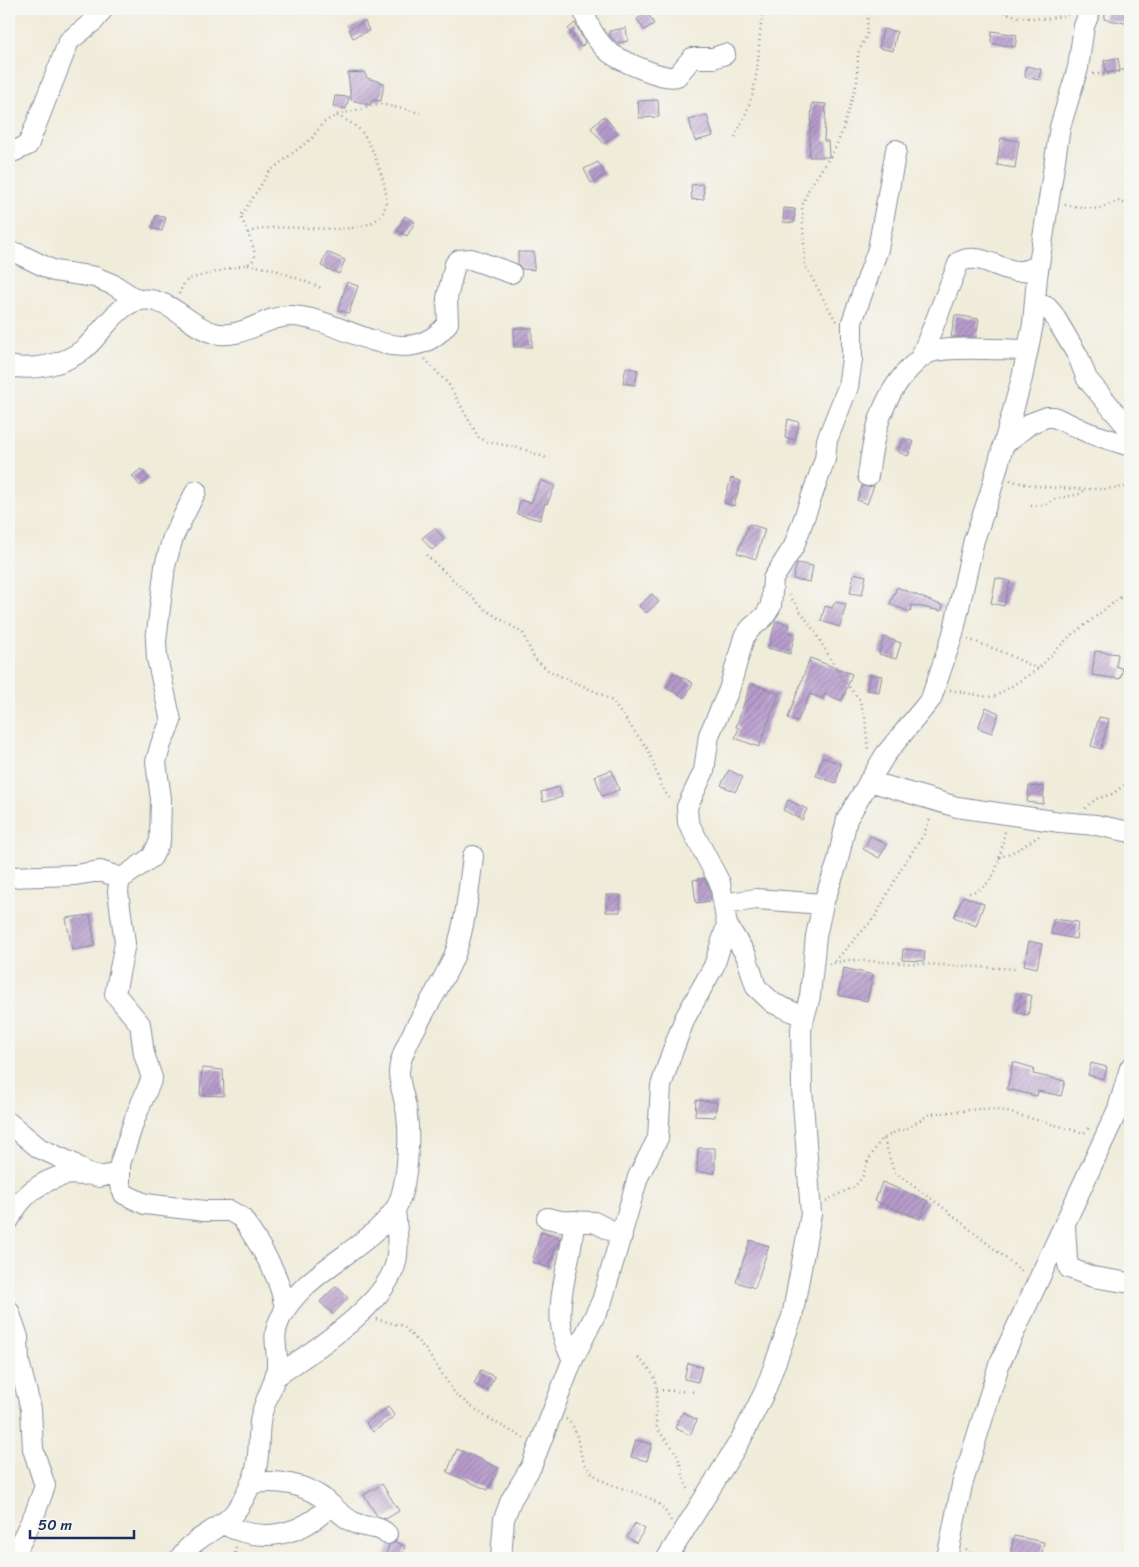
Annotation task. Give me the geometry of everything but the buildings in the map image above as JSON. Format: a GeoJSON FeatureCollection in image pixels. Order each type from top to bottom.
{"type":"FeatureCollection","features":[{"type":"Feature","properties":{"kind":"street"},"geometry":{"type":"LineString","coordinates":[[9,150],[15,151],[28,145],[69,41],[94,21],[103,9]]}},
{"type":"Feature","properties":{"kind":"street"},"geometry":{"type":"LineString","coordinates":[[584,9],[588,23],[609,52],[646,70],[668,78],[677,76],[692,58],[713,58],[725,54]]}},
{"type":"Feature","properties":{"kind":"street"},"geometry":{"type":"LineString","coordinates":[[667,1558],[741,1439],[765,1391],[792,1317],[811,1214],[800,1044],[812,977],[816,936],[823,904],[837,864],[847,819],[885,754],[931,699],[953,634],[974,540],[995,475],[1028,350],[1060,127],[1077,73],[1084,26],[1090,10]]}},
{"type":"Feature","properties":{"kind":"street"},"geometry":{"type":"LineString","coordinates":[[804,1016],[773,1003],[760,992],[750,974],[746,955],[727,925],[716,872],[688,822],[687,807],[704,771],[709,735],[730,690],[746,633],[764,617],[771,606],[772,584],[775,575],[794,546],[825,459],[830,430],[848,387],[853,353],[852,322],[878,249],[896,150]]}},
{"type":"Feature","properties":{"kind":"street"},"geometry":{"type":"LineString","coordinates":[[9,252],[19,254],[54,272],[81,274],[114,284],[137,300]]}},
{"type":"Feature","properties":{"kind":"street"},"geometry":{"type":"LineString","coordinates":[[868,476],[876,430],[888,397],[900,379],[921,357],[959,262],[978,258],[1001,268],[1019,271],[1039,266]]}},
{"type":"Feature","properties":{"kind":"street"},"geometry":{"type":"LineString","coordinates":[[9,366],[27,368],[50,365],[70,358],[83,349],[124,306],[137,300],[150,300],[175,310],[205,330],[216,334],[247,331],[272,320],[298,317],[311,318],[381,343],[407,348],[421,343],[448,323],[446,298],[455,264],[459,260],[471,259],[511,273]]}},
{"type":"Feature","properties":{"kind":"street"},"geometry":{"type":"LineString","coordinates":[[1035,302],[1047,307],[1053,314],[1078,356],[1087,379],[1130,430]]}},
{"type":"Feature","properties":{"kind":"street"},"geometry":{"type":"LineString","coordinates":[[921,357],[942,350],[1028,350]]}},
{"type":"Feature","properties":{"kind":"street"},"geometry":{"type":"LineString","coordinates":[[1003,445],[1031,424],[1047,417],[1054,417],[1089,433],[1130,446]]}},
{"type":"Feature","properties":{"kind":"street"},"geometry":{"type":"LineString","coordinates":[[196,491],[170,547],[165,566],[156,641],[157,658],[171,722],[161,744],[156,762],[162,799],[160,841],[152,857],[122,878],[118,892],[125,943],[116,994],[140,1024],[144,1054],[152,1078],[130,1134],[119,1173],[120,1186],[124,1194],[135,1201],[205,1211],[230,1211],[242,1218],[275,1272],[281,1287],[285,1312]]}},
{"type":"Feature","properties":{"kind":"street"},"geometry":{"type":"LineString","coordinates":[[872,777],[957,808],[1096,825],[1130,832]]}},
{"type":"Feature","properties":{"kind":"street"},"geometry":{"type":"LineString","coordinates":[[275,1377],[357,1315],[386,1287],[393,1272],[398,1256],[395,1209],[405,1172],[408,1145],[407,1117],[399,1071],[413,1035],[456,952],[467,903],[473,856]]}},
{"type":"Feature","properties":{"kind":"street"},"geometry":{"type":"LineString","coordinates":[[9,877],[75,875],[100,871],[122,878]]}},
{"type":"Feature","properties":{"kind":"street"},"geometry":{"type":"LineString","coordinates":[[724,904],[756,899],[823,904]]}},
{"type":"Feature","properties":{"kind":"street"},"geometry":{"type":"LineString","coordinates":[[501,1558],[504,1518],[511,1500],[531,1467],[573,1359],[594,1322],[602,1302],[638,1176],[658,1138],[661,1086],[671,1055],[685,1018],[714,966],[727,925]]}},
{"type":"Feature","properties":{"kind":"street"},"geometry":{"type":"LineString","coordinates":[[947,1558],[962,1485],[978,1427],[999,1365],[1065,1222],[1124,1111],[1130,1068]]}},
{"type":"Feature","properties":{"kind":"street"},"geometry":{"type":"LineString","coordinates":[[9,1124],[39,1148],[88,1174],[99,1177],[119,1173]]}},
{"type":"Feature","properties":{"kind":"street"},"geometry":{"type":"LineString","coordinates":[[9,1220],[25,1195],[39,1186],[65,1175],[88,1174]]}},
{"type":"Feature","properties":{"kind":"street"},"geometry":{"type":"LineString","coordinates":[[180,1558],[193,1542],[223,1524],[239,1506],[251,1483],[258,1463],[261,1416],[277,1368],[274,1342],[275,1331],[285,1312],[303,1290],[374,1233],[395,1209]]}},
{"type":"Feature","properties":{"kind":"street"},"geometry":{"type":"LineString","coordinates":[[547,1218],[594,1222],[622,1236]]}},
{"type":"Feature","properties":{"kind":"street"},"geometry":{"type":"LineString","coordinates":[[573,1359],[560,1329],[559,1306],[574,1241],[574,1221]]}},
{"type":"Feature","properties":{"kind":"street"},"geometry":{"type":"LineString","coordinates":[[1065,1222],[1069,1268],[1093,1277],[1130,1283]]}},
{"type":"Feature","properties":{"kind":"street"},"geometry":{"type":"LineString","coordinates":[[9,1312],[18,1337],[19,1362],[31,1409],[33,1450],[44,1486],[35,1513],[13,1558]]}},
{"type":"Feature","properties":{"kind":"street"},"geometry":{"type":"LineString","coordinates":[[251,1483],[290,1483],[316,1494],[358,1525],[382,1529],[387,1534]]}},
{"type":"Feature","properties":{"kind":"street"},"geometry":{"type":"LineString","coordinates":[[223,1524],[253,1534],[277,1536],[311,1523],[331,1505]]}},
{"type":"Feature","properties":{"kind":"path"},"geometry":{"type":"LineString","coordinates":[[735,137],[747,110],[755,83],[759,35],[764,9]]}},
{"type":"Feature","properties":{"kind":"path"},"geometry":{"type":"LineString","coordinates":[[837,323],[805,266],[802,206],[809,188],[834,151],[842,132],[857,82],[858,53],[867,35],[868,9]]}},
{"type":"Feature","properties":{"kind":"path"},"geometry":{"type":"LineString","coordinates":[[994,9],[1019,17],[1046,19],[1090,10]]}},
{"type":"Feature","properties":{"kind":"path"},"geometry":{"type":"LineString","coordinates":[[1077,73],[1105,75],[1130,68]]}},
{"type":"Feature","properties":{"kind":"path"},"geometry":{"type":"LineString","coordinates":[[248,264],[255,254],[240,216],[264,177],[307,142],[323,124],[336,115],[381,104],[420,112]]}},
{"type":"Feature","properties":{"kind":"path"},"geometry":{"type":"LineString","coordinates":[[248,233],[258,228],[311,226],[334,230],[370,224],[385,212],[388,202],[386,188],[377,160],[360,131],[336,115]]}},
{"type":"Feature","properties":{"kind":"path"},"geometry":{"type":"LineString","coordinates":[[1049,202],[1098,209],[1118,201],[1130,204]]}},
{"type":"Feature","properties":{"kind":"path"},"geometry":{"type":"LineString","coordinates":[[175,310],[180,290],[189,278],[248,264],[274,269],[324,289]]}},
{"type":"Feature","properties":{"kind":"path"},"geometry":{"type":"LineString","coordinates":[[407,348],[422,355],[449,385],[476,435],[482,440],[520,448],[547,458]]}},
{"type":"Feature","properties":{"kind":"path"},"geometry":{"type":"LineString","coordinates":[[995,475],[1025,485],[1106,490],[1130,486]]}},
{"type":"Feature","properties":{"kind":"path"},"geometry":{"type":"LineString","coordinates":[[1031,506],[1046,505],[1055,499],[1080,494],[1087,488]]}},
{"type":"Feature","properties":{"kind":"path"},"geometry":{"type":"LineString","coordinates":[[426,555],[456,580],[465,592],[480,605],[524,634],[534,658],[548,672],[601,694],[612,701],[648,751],[661,786],[688,822]]}},
{"type":"Feature","properties":{"kind":"path"},"geometry":{"type":"LineString","coordinates":[[775,575],[815,632],[841,677],[859,700],[865,717],[872,777]]}},
{"type":"Feature","properties":{"kind":"path"},"geometry":{"type":"LineString","coordinates":[[936,686],[964,694],[992,697],[1038,669],[1068,638],[1130,590]]}},
{"type":"Feature","properties":{"kind":"path"},"geometry":{"type":"LineString","coordinates":[[953,634],[1003,652],[1038,669]]}},
{"type":"Feature","properties":{"kind":"path"},"geometry":{"type":"LineString","coordinates":[[999,858],[1019,849],[1096,799],[1112,794],[1130,781]]}},
{"type":"Feature","properties":{"kind":"path"},"geometry":{"type":"LineString","coordinates":[[812,977],[834,962],[875,918],[902,865],[924,836],[938,802]]}},
{"type":"Feature","properties":{"kind":"path"},"geometry":{"type":"LineString","coordinates":[[969,893],[980,890],[988,885],[993,878],[1008,815]]}},
{"type":"Feature","properties":{"kind":"path"},"geometry":{"type":"LineString","coordinates":[[834,962],[848,960],[1017,969]]}},
{"type":"Feature","properties":{"kind":"path"},"geometry":{"type":"LineString","coordinates":[[811,1214],[831,1197],[855,1186],[862,1178],[879,1143],[896,1131],[904,1130],[930,1114],[979,1109],[1016,1113],[1084,1133],[1092,1124]]}},
{"type":"Feature","properties":{"kind":"path"},"geometry":{"type":"LineString","coordinates":[[884,1139],[894,1172],[940,1205],[1037,1284]]}},
{"type":"Feature","properties":{"kind":"path"},"geometry":{"type":"LineString","coordinates":[[357,1315],[403,1326],[426,1350],[456,1395],[483,1415],[540,1447]]}},
{"type":"Feature","properties":{"kind":"path"},"geometry":{"type":"LineString","coordinates":[[638,1358],[654,1374],[657,1390],[657,1429],[674,1450],[687,1486],[703,1500]]}},
{"type":"Feature","properties":{"kind":"path"},"geometry":{"type":"LineString","coordinates":[[657,1390],[697,1392]]}},
{"type":"Feature","properties":{"kind":"path"},"geometry":{"type":"LineString","coordinates":[[552,1411],[563,1416],[574,1427],[578,1451],[589,1470],[599,1479],[662,1507],[680,1538]]}}]}
